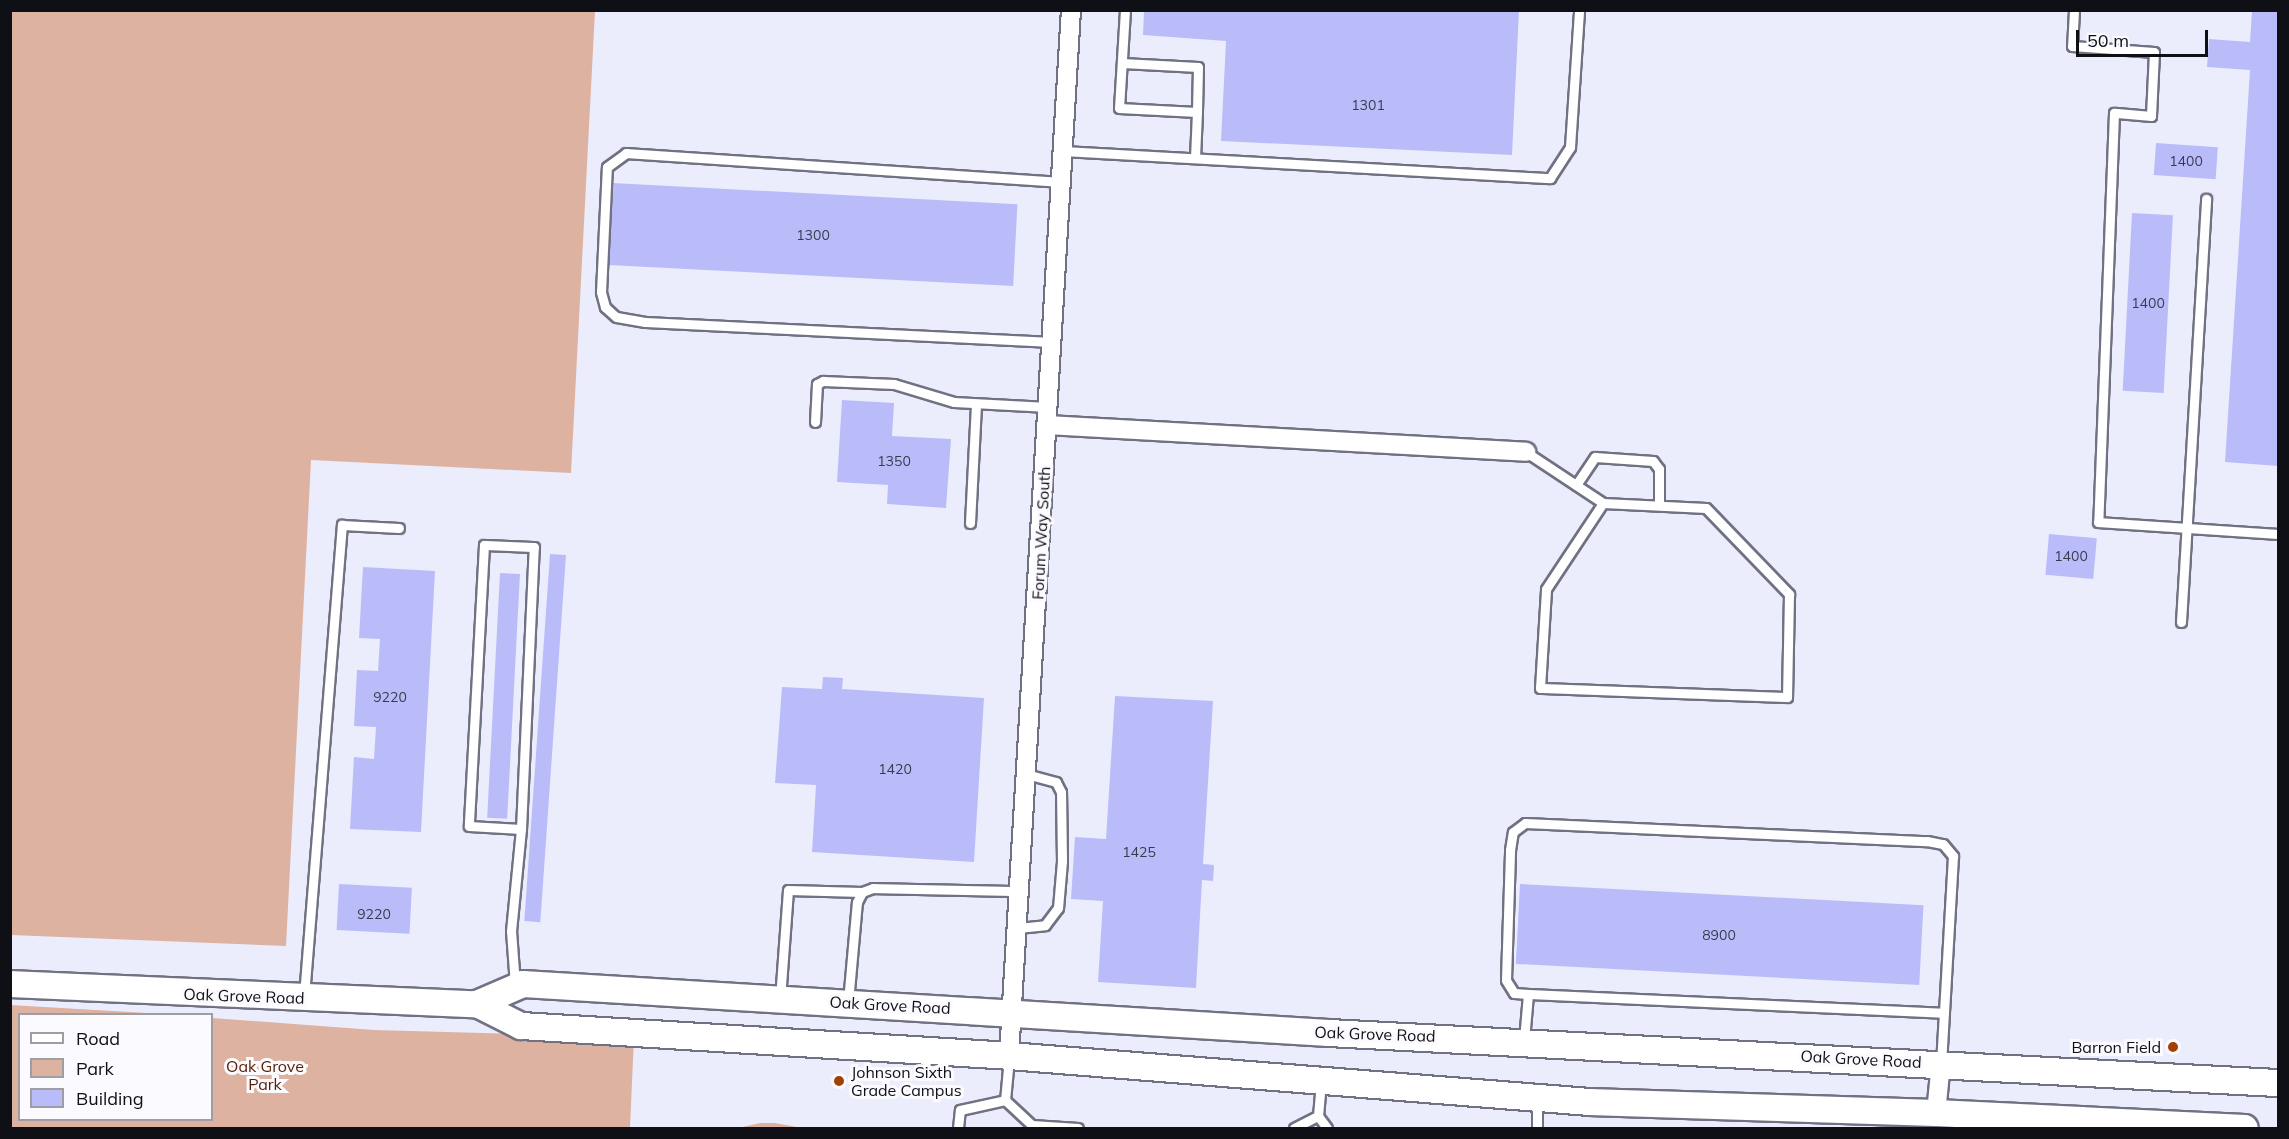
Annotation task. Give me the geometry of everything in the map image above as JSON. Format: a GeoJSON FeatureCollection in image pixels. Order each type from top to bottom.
{"type":"FeatureCollection","features":[{"type":"Feature","properties":{"kind":"street","name":"Forum Way South"},"geometry":{"type":"LineString","coordinates":[[1009,1056],[1071,10]]}},
{"type":"Feature","properties":{"kind":"street"},"geometry":{"type":"LineString","coordinates":[[1047,425],[1526,452]]}},
{"type":"Feature","properties":{"kind":"street","name":"Oak Grove Road"},"geometry":{"type":"LineString","coordinates":[[10,984],[477,1004],[521,1026],[1009,1056],[1537,1098],[1950,1118],[2245,1128]]}},
{"type":"Feature","properties":{"kind":"street","name":"Oak Grove Road"},"geometry":{"type":"LineString","coordinates":[[477,1004],[523,984],[1329,1033],[1524,1040],[2278,1083]]}},
{"type":"Feature","properties":{"kind":"street"},"geometry":{"type":"LineString","coordinates":[[1941,1063],[1950,1118]]}},
{"type":"Feature","properties":{"kind":"lane"},"geometry":{"type":"LineString","coordinates":[[1125,10],[1119,108],[1197,112]]}},
{"type":"Feature","properties":{"kind":"lane"},"geometry":{"type":"LineString","coordinates":[[1062,151],[1550,178],[1570,147],[1578,10]]}},
{"type":"Feature","properties":{"kind":"lane"},"geometry":{"type":"LineString","coordinates":[[2074,10],[2072,46],[2154,52],[2151,116],[2115,113],[2098,522],[2278,534]]}},
{"type":"Feature","properties":{"kind":"lane"},"geometry":{"type":"LineString","coordinates":[[1122,63],[1198,67],[1195,158]]}},
{"type":"Feature","properties":{"kind":"lane"},"geometry":{"type":"LineString","coordinates":[[1052,342],[681,324],[616,317],[605,307],[601,292],[607,167],[626,153],[1061,182]]}},
{"type":"Feature","properties":{"kind":"lane"},"geometry":{"type":"LineString","coordinates":[[2181,622],[2206,199]]}},
{"type":"Feature","properties":{"kind":"lane"},"geometry":{"type":"LineString","coordinates":[[815,422],[817,384],[823,381],[894,384],[954,402],[1048,406]]}},
{"type":"Feature","properties":{"kind":"lane"},"geometry":{"type":"LineString","coordinates":[[970,523],[976,404]]}},
{"type":"Feature","properties":{"kind":"lane"},"geometry":{"type":"LineString","coordinates":[[1526,452],[1603,503],[1706,508],[1789,594],[1787,697],[1540,688],[1546,589],[1603,503]]}},
{"type":"Feature","properties":{"kind":"lane"},"geometry":{"type":"LineString","coordinates":[[1576,485],[1595,457],[1653,461],[1659,469],[1659,505]]}},
{"type":"Feature","properties":{"kind":"lane"},"geometry":{"type":"LineString","coordinates":[[303,998],[342,525],[399,528]]}},
{"type":"Feature","properties":{"kind":"lane"},"geometry":{"type":"LineString","coordinates":[[515,987],[511,931],[521,829],[534,547],[484,545],[469,826],[521,829]]}},
{"type":"Feature","properties":{"kind":"lane"},"geometry":{"type":"LineString","coordinates":[[1018,928],[1045,926],[1058,908],[1062,861],[1060,792],[1056,782],[1027,774]]}},
{"type":"Feature","properties":{"kind":"lane"},"geometry":{"type":"LineString","coordinates":[[1941,1063],[1953,874],[1953,856],[1943,844],[1543,821],[1525,823],[1513,832],[1510,850],[1506,980],[1514,993],[1944,1013]]}},
{"type":"Feature","properties":{"kind":"lane"},"geometry":{"type":"LineString","coordinates":[[780,999],[789,890],[862,892],[873,888],[1020,891]]}},
{"type":"Feature","properties":{"kind":"lane"},"geometry":{"type":"LineString","coordinates":[[848,1003],[857,902],[862,892]]}},
{"type":"Feature","properties":{"kind":"lane"},"geometry":{"type":"LineString","coordinates":[[1524,1040],[1528,994]]}},
{"type":"Feature","properties":{"kind":"lane"},"geometry":{"type":"LineString","coordinates":[[1005,1100],[1009,1056]]}},
{"type":"Feature","properties":{"kind":"lane"},"geometry":{"type":"LineString","coordinates":[[1321,1081],[1318,1116],[1328,1128]]}},
{"type":"Feature","properties":{"kind":"lane"},"geometry":{"type":"LineString","coordinates":[[1537,1098],[1537,1128]]}},
{"type":"Feature","properties":{"kind":"lane"},"geometry":{"type":"LineString","coordinates":[[958,1128],[960,1110],[1005,1100]]}},
{"type":"Feature","properties":{"kind":"lane"},"geometry":{"type":"LineString","coordinates":[[1005,1100],[1032,1125],[1078,1128]]}},
{"type":"Feature","properties":{"kind":"lane"},"geometry":{"type":"LineString","coordinates":[[1294,1128],[1318,1116]]}},
{"type":"Feature","properties":{"kind":"green space"},"geometry":{"type":"Polygon","coordinates":[[[11,10],[595,11],[571,473],[311,460],[286,946],[11,935],[11,10]]]}},
{"type":"Feature","properties":{"kind":"green space","name":"Oak Grove Park"},"geometry":{"type":"Polygon","coordinates":[[[10,1005],[147,1013],[18,1013],[18,1121],[213,1121],[213,1018],[374,1030],[634,1037],[630,1128],[11,1128],[10,1005]]]}},
{"type":"Feature","properties":{"kind":"green space"},"geometry":{"type":"Polygon","coordinates":[[[760,1123],[775,1123],[802,1128],[738,1128],[760,1123]]]}},
{"type":"Feature","properties":{"kind":"building"},"geometry":{"type":"Polygon","coordinates":[[[1144,10],[1519,10],[1512,155],[1221,141],[1226,41],[1143,35],[1144,10]]]}},
{"type":"Feature","properties":{"kind":"building"},"geometry":{"type":"Polygon","coordinates":[[[2252,10],[2278,10],[2278,466],[2225,462],[2250,70],[2207,67],[2209,39],[2250,42],[2252,10]]]}},
{"type":"Feature","properties":{"kind":"building"},"geometry":{"type":"Polygon","coordinates":[[[2156,143],[2218,147],[2216,179],[2154,175],[2156,143]]]}},
{"type":"Feature","properties":{"kind":"building"},"geometry":{"type":"Polygon","coordinates":[[[613,183],[1017,204],[1013,286],[609,265],[613,183]]]}},
{"type":"Feature","properties":{"kind":"building"},"geometry":{"type":"Polygon","coordinates":[[[2132,213],[2173,215],[2164,393],[2123,391],[2132,213]]]}},
{"type":"Feature","properties":{"kind":"building"},"geometry":{"type":"Polygon","coordinates":[[[842,400],[894,403],[892,436],[951,439],[946,508],[887,504],[888,485],[837,482],[842,400]]]}},
{"type":"Feature","properties":{"kind":"building"},"geometry":{"type":"Polygon","coordinates":[[[2049,534],[2097,538],[2093,579],[2045,575],[2049,534]]]}},
{"type":"Feature","properties":{"kind":"building"},"geometry":{"type":"Polygon","coordinates":[[[550,554],[566,555],[540,922],[524,921],[550,554]]]}},
{"type":"Feature","properties":{"kind":"building"},"geometry":{"type":"Polygon","coordinates":[[[363,567],[435,571],[421,832],[350,829],[354,757],[374,759],[376,727],[354,726],[357,670],[378,671],[380,639],[359,638],[363,567]]]}},
{"type":"Feature","properties":{"kind":"building"},"geometry":{"type":"Polygon","coordinates":[[[500,573],[520,574],[507,819],[487,818],[500,573]]]}},
{"type":"Feature","properties":{"kind":"building"},"geometry":{"type":"Polygon","coordinates":[[[823,677],[843,678],[842,689],[984,698],[974,862],[812,852],[816,785],[775,783],[782,687],[822,689],[823,677]]]}},
{"type":"Feature","properties":{"kind":"building"},"geometry":{"type":"Polygon","coordinates":[[[1115,696],[1213,701],[1203,864],[1214,865],[1213,881],[1202,880],[1196,988],[1098,982],[1103,901],[1071,899],[1075,837],[1106,839],[1115,696]]]}},
{"type":"Feature","properties":{"kind":"building"},"geometry":{"type":"Polygon","coordinates":[[[339,884],[412,888],[409,934],[337,930],[339,884]]]}},
{"type":"Feature","properties":{"kind":"building"},"geometry":{"type":"Polygon","coordinates":[[[1520,884],[1923,905],[1919,985],[1516,964],[1520,884]]]}},
{"type":"Feature","properties":{"kind":"place","name":"Barron Field"},"geometry":{"type":"Point","coordinates":[2173,1047]}},
{"type":"Feature","properties":{"kind":"place","name":"Johnson Sixth Grade Campus"},"geometry":{"type":"Point","coordinates":[839,1081]}}]}
